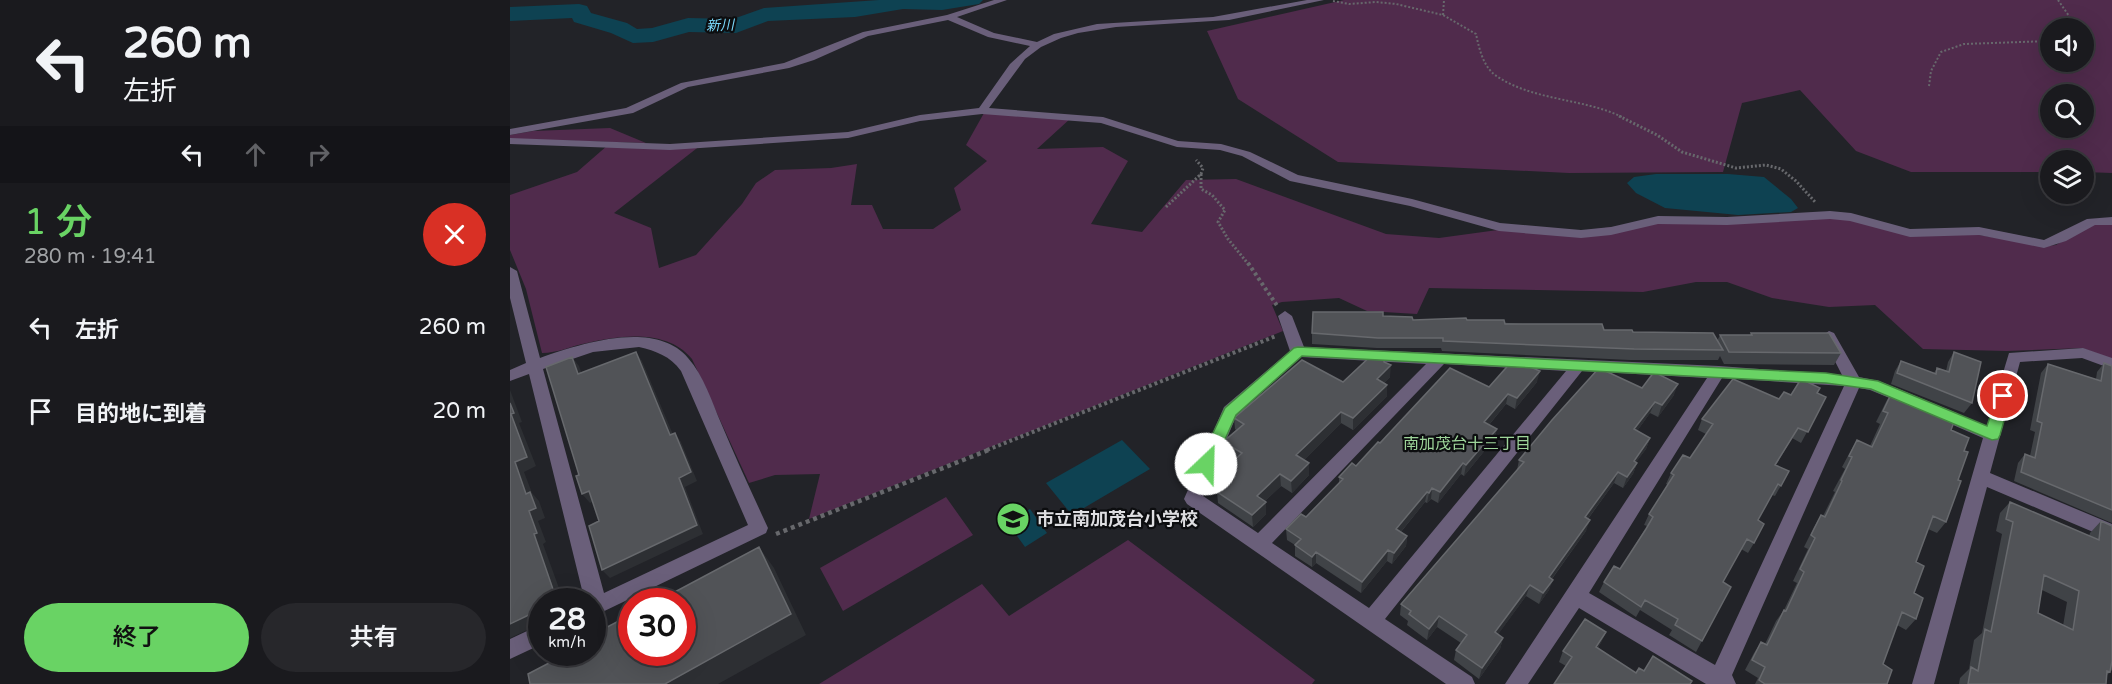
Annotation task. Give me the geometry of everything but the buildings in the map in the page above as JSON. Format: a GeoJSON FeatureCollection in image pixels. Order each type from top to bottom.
{"type":"FeatureCollection","features":[{"type":"Feature","properties":{"kind":"street"},"geometry":{"type":"LineString","coordinates":[[510,132],[629,111],[685,85],[725,75],[786,66],[812,58],[848,40],[866,34],[949,17],[1002,0]]}},
{"type":"Feature","properties":{"kind":"street"},"geometry":{"type":"LineString","coordinates":[[981,111],[1010,72],[1037,45],[1091,26],[1198,21],[1247,15],[1320,0]]}},
{"type":"Feature","properties":{"kind":"street"},"geometry":{"type":"LineString","coordinates":[[949,17],[992,35],[1037,45]]}},
{"type":"Feature","properties":{"kind":"street"},"geometry":{"type":"LineString","coordinates":[[510,141],[670,147],[848,135],[920,118],[981,111],[1102,120],[1177,144],[1221,147],[1246,154],[1294,178],[1412,203],[1499,227],[1581,234],[1611,231],[1658,220],[1727,221],[1830,215],[1851,217],[1911,233],[1979,231],[2044,244],[2053,243],[2083,224],[2092,221],[2112,221]]}},
{"type":"Feature","properties":{"kind":"street"},"geometry":{"type":"LineString","coordinates":[[510,271],[590,588]]}},
{"type":"Feature","properties":{"kind":"street"},"geometry":{"type":"LineString","coordinates":[[1285,316],[1298,352]]}},
{"type":"Feature","properties":{"kind":"street"},"geometry":{"type":"LineString","coordinates":[[1829,335],[1854,382]]}},
{"type":"Feature","properties":{"kind":"street"},"geometry":{"type":"LineString","coordinates":[[510,376],[587,349],[625,344],[655,346],[676,355],[692,378],[759,528],[606,602]]}},
{"type":"Feature","properties":{"kind":"street"},"geometry":{"type":"LineString","coordinates":[[1464,684],[1193,499],[1230,411],[1298,352],[1719,371],[1854,382],[1873,385],[1992,435]]}},
{"type":"Feature","properties":{"kind":"street"},"geometry":{"type":"LineString","coordinates":[[1923,684],[2014,357],[2083,352],[2112,364]]}},
{"type":"Feature","properties":{"kind":"street"},"geometry":{"type":"LineString","coordinates":[[1259,544],[1441,358]]}},
{"type":"Feature","properties":{"kind":"street"},"geometry":{"type":"LineString","coordinates":[[1371,621],[1579,365]]}},
{"type":"Feature","properties":{"kind":"street"},"geometry":{"type":"LineString","coordinates":[[1516,684],[1576,596],[1719,371]]}},
{"type":"Feature","properties":{"kind":"street"},"geometry":{"type":"LineString","coordinates":[[1576,596],[1721,682],[1854,382]]}},
{"type":"Feature","properties":{"kind":"street"},"geometry":{"type":"LineString","coordinates":[[1981,477],[2112,532]]}},
{"type":"Feature","properties":{"kind":"street"},"geometry":{"type":"LineString","coordinates":[[510,649],[528,640]]}},
{"type":"Feature","properties":{"kind":"path"},"geometry":{"type":"LineString","coordinates":[[1329,0],[1349,4],[1376,2],[1396,4],[1443,15],[1476,34],[1480,53],[1494,74],[1521,87],[1566,101],[1604,108],[1657,135],[1682,152],[1736,168],[1766,165],[1782,170],[1830,215]]}},
{"type":"Feature","properties":{"kind":"path"},"geometry":{"type":"LineString","coordinates":[[1443,15],[1444,0]]}},
{"type":"Feature","properties":{"kind":"path"},"geometry":{"type":"LineString","coordinates":[[2058,0],[2069,18]]}},
{"type":"Feature","properties":{"kind":"path"},"geometry":{"type":"LineString","coordinates":[[1929,86],[1931,71],[1941,52],[1964,44],[2040,41]]}},
{"type":"Feature","properties":{"kind":"path"},"geometry":{"type":"LineString","coordinates":[[1189,156],[1200,162],[1203,168],[1201,189],[1212,195],[1225,210],[1218,222],[1228,239],[1249,264],[1285,316]]}},
{"type":"Feature","properties":{"kind":"path"},"geometry":{"type":"LineString","coordinates":[[1166,207],[1201,174]]}},
{"type":"Feature","properties":{"kind":"path"},"geometry":{"type":"LineString","coordinates":[[759,528],[774,535],[1291,331]]}},
{"type":"Feature","properties":{"kind":"shaded area"},"geometry":{"type":"Polygon","coordinates":[[[1344,0],[2112,0],[2112,173],[2094,172],[2094,150],[2040,150],[2040,172],[1911,172],[1856,151],[1800,90],[1742,103],[1723,172],[1569,173],[1338,162],[1238,99],[1207,31],[1344,0]]]}},
{"type":"Feature","properties":{"kind":"shaded area"},"geometry":{"type":"Polygon","coordinates":[[[984,113],[1071,118],[1037,149],[1103,147],[1128,161],[1091,224],[1142,232],[1186,180],[1236,179],[1386,234],[1439,238],[1505,229],[1552,234],[1656,222],[1834,216],[1913,235],[1961,232],[2047,246],[2056,245],[2091,224],[2112,222],[2112,359],[2082,348],[2007,351],[1923,349],[1875,305],[1829,307],[1772,298],[1727,282],[1696,282],[1643,292],[1429,288],[1417,314],[1367,311],[1339,298],[1282,302],[1272,305],[1283,331],[809,519],[820,474],[775,475],[749,483],[692,359],[682,349],[657,339],[628,337],[600,340],[542,353],[526,289],[510,250],[510,195],[577,172],[608,145],[701,145],[614,213],[651,228],[659,268],[696,255],[742,204],[756,183],[775,170],[831,168],[857,164],[851,205],[872,205],[883,229],[933,229],[961,210],[954,188],[987,161],[966,145],[984,113]]]}},
{"type":"Feature","properties":{"kind":"shaded area"},"geometry":{"type":"Polygon","coordinates":[[[610,128],[646,143],[510,139],[510,135],[533,131],[610,128]]]}},
{"type":"Feature","properties":{"kind":"shaded area"},"geometry":{"type":"Polygon","coordinates":[[[946,497],[973,535],[843,611],[820,568],[946,497]]]}},
{"type":"Feature","properties":{"kind":"shaded area"},"geometry":{"type":"Polygon","coordinates":[[[1128,540],[1315,680],[1312,684],[819,684],[982,584],[1009,616],[1128,540]]]}},
{"type":"Feature","properties":{"kind":"water"},"geometry":{"type":"Polygon","coordinates":[[[1656,174],[1728,174],[1764,177],[1791,199],[1798,208],[1791,212],[1738,215],[1665,208],[1636,193],[1627,183],[1634,177],[1656,174]]]}},
{"type":"Feature","properties":{"kind":"water"},"geometry":{"type":"Polygon","coordinates":[[[1122,440],[1150,469],[1072,515],[1046,483],[1122,440]]]}},
{"type":"Feature","properties":{"kind":"water"},"geometry":{"type":"Polygon","coordinates":[[[1030,509],[1047,533],[1025,547],[1007,522],[1030,509]]]}},
{"type":"Feature","properties":{"kind":"waterway","name":"新川"},"geometry":{"type":"LineString","coordinates":[[510,14],[579,11],[582,17],[619,28],[633,36],[653,35],[688,25],[736,26],[764,15],[855,10],[903,3],[942,4],[972,0]]}},
{"type":"Feature","properties":{"kind":"place","name":"市立南加茂台小学校"},"geometry":{"type":"Point","coordinates":[1013,519]}},
{"type":"Feature","properties":{"kind":"district","name":"南加茂台十三丁目"},"geometry":{"type":"Point","coordinates":[1467,443]}},
{"type":"Feature","properties":{"kind":"route"},"geometry":{"type":"LineString","coordinates":[[1206,464],[1230,411],[1298,352],[1826,378],[1873,385],[1992,435],[2003,396]]}}]}
